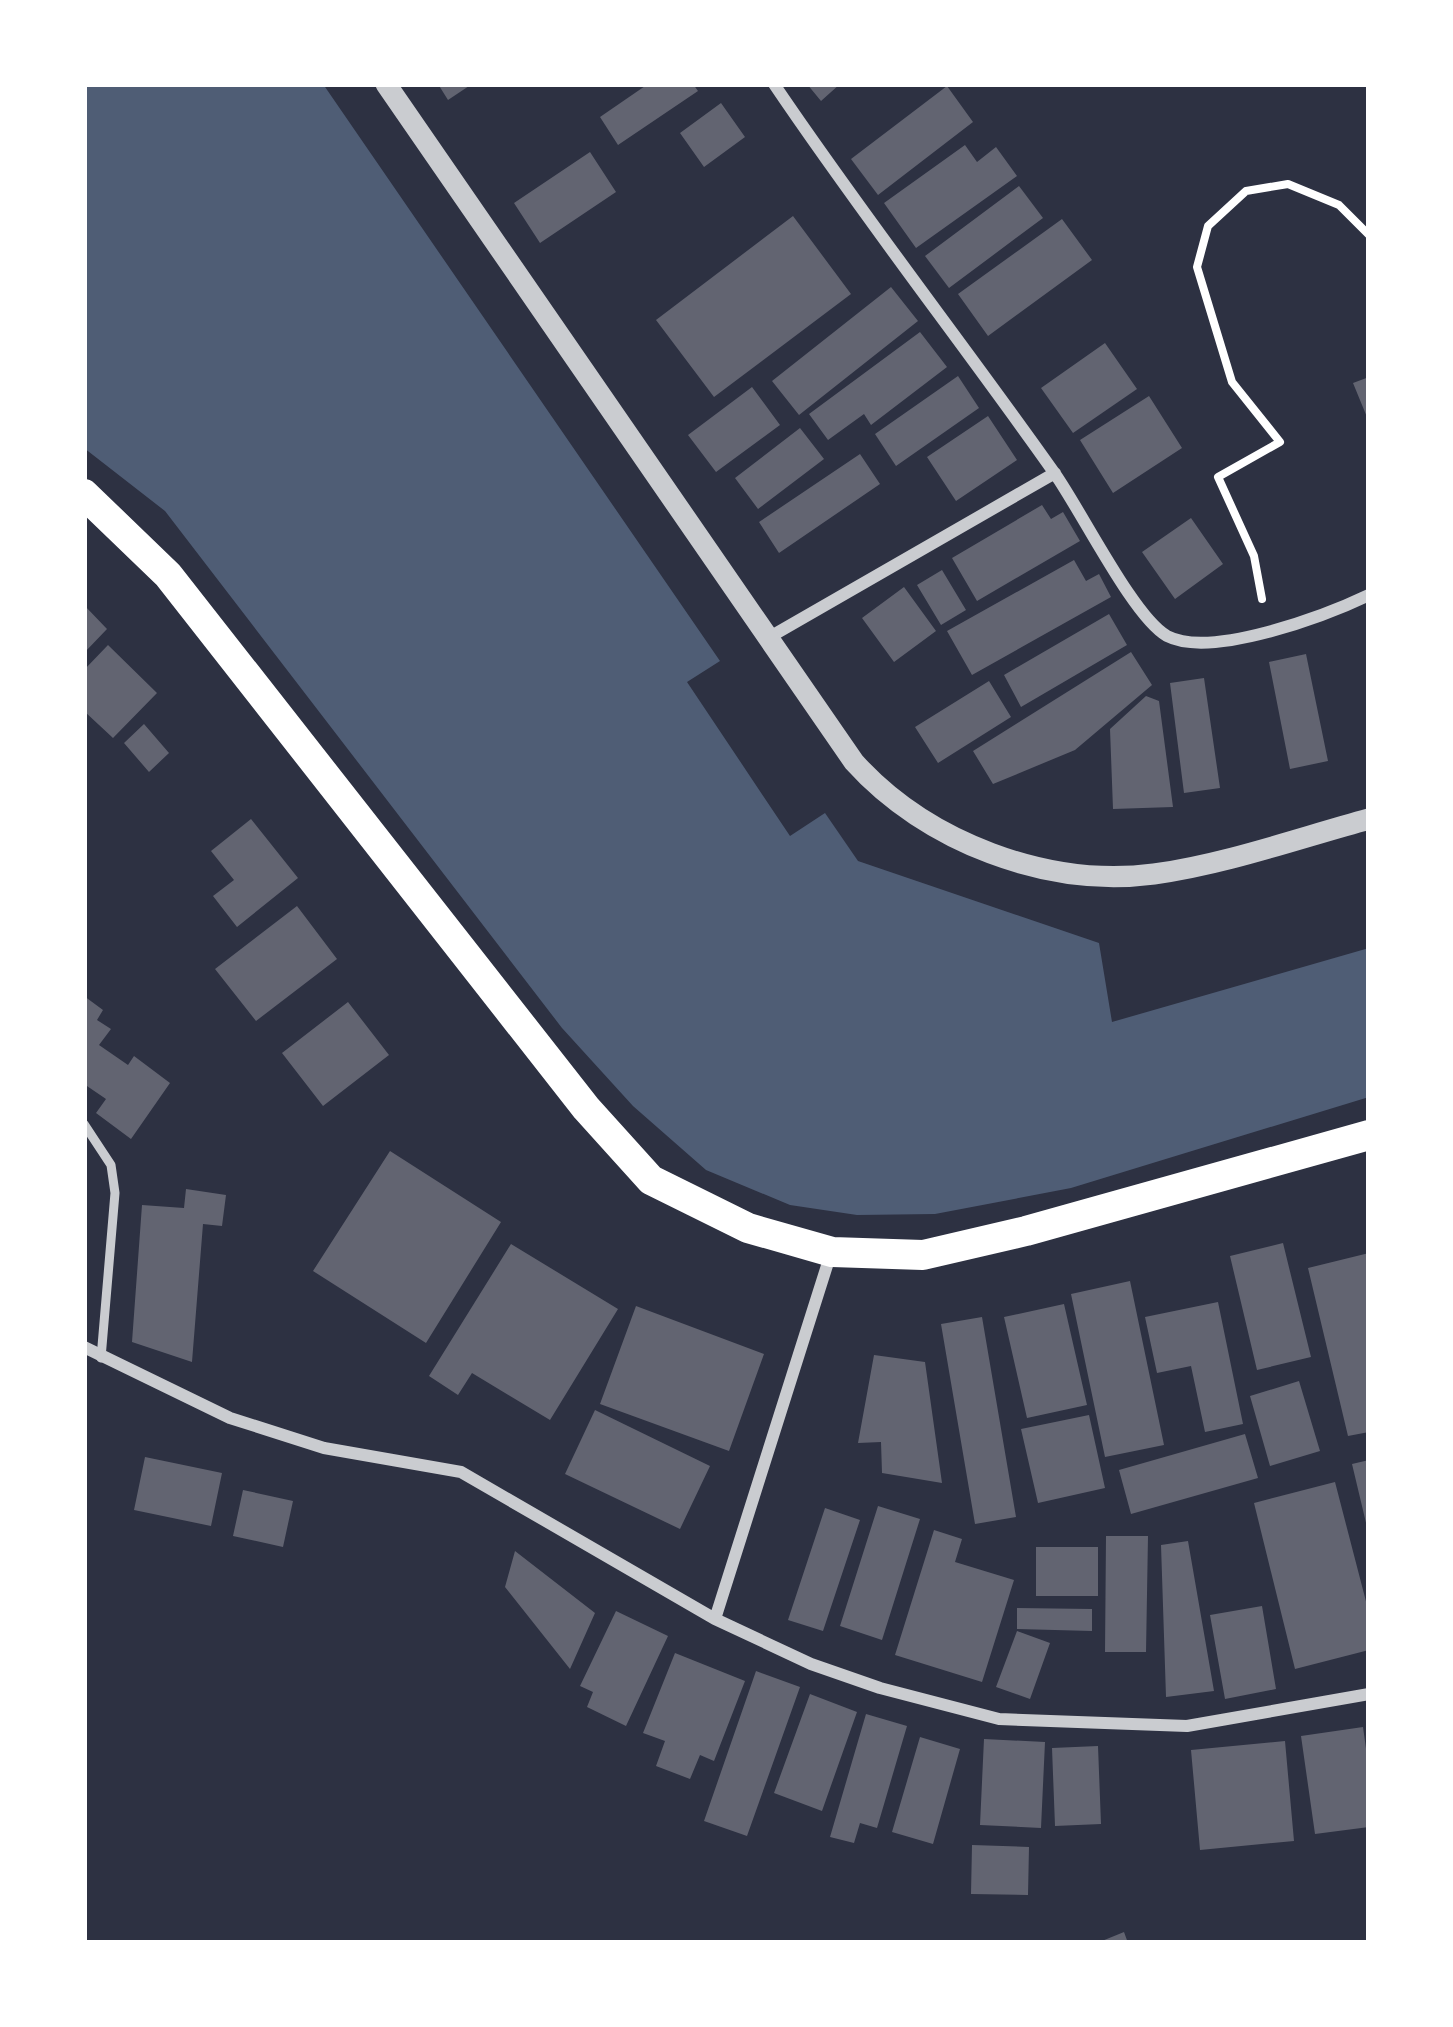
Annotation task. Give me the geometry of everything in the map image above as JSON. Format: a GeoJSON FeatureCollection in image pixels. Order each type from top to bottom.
{"type":"FeatureCollection","features":[{"type":"Feature","properties":{"kind":"main road"},"geometry":{"type":"LineString","coordinates":[[84,494],[168,575],[586,1108],[651,1180],[748,1228],[832,1252],[923,1256],[1369,1135]]}},
{"type":"Feature","properties":{"kind":"street"},"geometry":{"type":"LineString","coordinates":[[386,84],[854,762],[877,788],[956,841],[1009,859],[1104,877],[1156,874],[1369,819]]}},
{"type":"Feature","properties":{"kind":"street"},"geometry":{"type":"LineString","coordinates":[[774,84],[1055,473],[1146,620],[1170,638],[1212,643],[1269,633],[1369,596]]}},
{"type":"Feature","properties":{"kind":"street"},"geometry":{"type":"LineString","coordinates":[[768,638],[1055,473]]}},
{"type":"Feature","properties":{"kind":"street"},"geometry":{"type":"LineString","coordinates":[[716,1618],[832,1252]]}},
{"type":"Feature","properties":{"kind":"street"},"geometry":{"type":"LineString","coordinates":[[84,1347],[230,1418],[324,1448],[461,1472],[716,1618],[828,1670],[880,1688],[999,1719],[1187,1726],[1369,1694]]}},
{"type":"Feature","properties":{"kind":"lane"},"geometry":{"type":"LineString","coordinates":[[84,1124],[111,1165],[116,1193],[101,1358]]}},
{"type":"Feature","properties":{"kind":"path"},"geometry":{"type":"LineString","coordinates":[[1269,633],[1254,556],[1218,476],[1280,442],[1232,382],[1197,267],[1208,226],[1246,191],[1288,184],[1339,205],[1369,235]]}},
{"type":"Feature","properties":{"kind":"water"},"geometry":{"type":"Polygon","coordinates":[[[84,84],[323,84],[720,661],[687,682],[790,836],[825,813],[858,861],[1099,943],[1112,1022],[1369,948],[1369,1097],[1071,1188],[935,1214],[857,1215],[790,1205],[706,1170],[633,1106],[562,1028],[165,511],[84,448],[84,84]]]}},
{"type":"Feature","properties":{"kind":"building"},"geometry":{"type":"Polygon","coordinates":[[[438,84],[472,84],[448,100],[438,84]]]}},
{"type":"Feature","properties":{"kind":"building"},"geometry":{"type":"Polygon","coordinates":[[[648,84],[693,84],[698,91],[618,145],[600,117],[648,84]]]}},
{"type":"Feature","properties":{"kind":"building"},"geometry":{"type":"Polygon","coordinates":[[[807,84],[840,84],[821,101],[807,84]]]}},
{"type":"Feature","properties":{"kind":"building"},"geometry":{"type":"Polygon","coordinates":[[[947,86],[973,122],[878,195],[851,159],[947,86]]]}},
{"type":"Feature","properties":{"kind":"building"},"geometry":{"type":"Polygon","coordinates":[[[721,103],[745,137],[704,167],[680,133],[721,103]]]}},
{"type":"Feature","properties":{"kind":"building"},"geometry":{"type":"Polygon","coordinates":[[[965,145],[977,162],[996,147],[1017,176],[916,248],[884,203],[965,145]]]}},
{"type":"Feature","properties":{"kind":"building"},"geometry":{"type":"Polygon","coordinates":[[[590,152],[616,192],[540,243],[514,203],[590,152]]]}},
{"type":"Feature","properties":{"kind":"building"},"geometry":{"type":"Polygon","coordinates":[[[1019,186],[1043,218],[949,288],[925,256],[1019,186]]]}},
{"type":"Feature","properties":{"kind":"building"},"geometry":{"type":"Polygon","coordinates":[[[793,216],[851,294],[714,397],[656,320],[793,216]]]}},
{"type":"Feature","properties":{"kind":"building"},"geometry":{"type":"Polygon","coordinates":[[[1062,219],[1092,260],[988,336],[958,294],[1062,219]]]}},
{"type":"Feature","properties":{"kind":"building"},"geometry":{"type":"Polygon","coordinates":[[[891,287],[918,321],[799,415],[772,381],[891,287]]]}},
{"type":"Feature","properties":{"kind":"building"},"geometry":{"type":"Polygon","coordinates":[[[920,332],[947,367],[871,425],[864,414],[828,440],[809,414],[920,332]]]}},
{"type":"Feature","properties":{"kind":"building"},"geometry":{"type":"Polygon","coordinates":[[[1105,343],[1137,389],[1073,433],[1041,388],[1105,343]]]}},
{"type":"Feature","properties":{"kind":"building"},"geometry":{"type":"Polygon","coordinates":[[[958,376],[979,408],[896,466],[875,434],[958,376]]]}},
{"type":"Feature","properties":{"kind":"building"},"geometry":{"type":"Polygon","coordinates":[[[1369,377],[1369,422],[1353,383],[1369,377]]]}},
{"type":"Feature","properties":{"kind":"building"},"geometry":{"type":"Polygon","coordinates":[[[752,387],[780,425],[716,472],[688,435],[752,387]]]}},
{"type":"Feature","properties":{"kind":"building"},"geometry":{"type":"Polygon","coordinates":[[[1149,396],[1182,448],[1113,493],[1080,440],[1149,396]]]}},
{"type":"Feature","properties":{"kind":"building"},"geometry":{"type":"Polygon","coordinates":[[[988,416],[1017,460],[956,501],[927,457],[988,416]]]}},
{"type":"Feature","properties":{"kind":"building"},"geometry":{"type":"Polygon","coordinates":[[[800,428],[824,459],[758,509],[735,478],[800,428]]]}},
{"type":"Feature","properties":{"kind":"building"},"geometry":{"type":"Polygon","coordinates":[[[860,454],[880,484],[779,553],[759,522],[860,454]]]}},
{"type":"Feature","properties":{"kind":"building"},"geometry":{"type":"Polygon","coordinates":[[[1042,505],[1051,519],[1063,512],[1080,541],[977,601],[952,558],[1042,505]]]}},
{"type":"Feature","properties":{"kind":"building"},"geometry":{"type":"Polygon","coordinates":[[[1191,518],[1223,564],[1175,599],[1142,552],[1191,518]]]}},
{"type":"Feature","properties":{"kind":"building"},"geometry":{"type":"Polygon","coordinates":[[[1074,560],[1086,581],[1099,574],[1111,597],[972,675],[947,631],[1074,560]]]}},
{"type":"Feature","properties":{"kind":"building"},"geometry":{"type":"Polygon","coordinates":[[[942,570],[966,610],[941,625],[917,585],[942,570]]]}},
{"type":"Feature","properties":{"kind":"building"},"geometry":{"type":"Polygon","coordinates":[[[904,587],[936,631],[894,662],[862,618],[904,587]]]}},
{"type":"Feature","properties":{"kind":"building"},"geometry":{"type":"Polygon","coordinates":[[[84,605],[107,629],[84,653],[84,605]]]}},
{"type":"Feature","properties":{"kind":"building"},"geometry":{"type":"Polygon","coordinates":[[[1109,614],[1127,645],[1021,707],[1004,675],[1109,614]]]}},
{"type":"Feature","properties":{"kind":"building"},"geometry":{"type":"Polygon","coordinates":[[[108,645],[157,693],[113,738],[84,711],[84,670],[108,645]]]}},
{"type":"Feature","properties":{"kind":"building"},"geometry":{"type":"Polygon","coordinates":[[[1131,652],[1152,685],[1075,750],[993,784],[973,751],[1131,652]]]}},
{"type":"Feature","properties":{"kind":"building"},"geometry":{"type":"Polygon","coordinates":[[[1306,654],[1328,761],[1290,769],[1269,662],[1306,654]]]}},
{"type":"Feature","properties":{"kind":"building"},"geometry":{"type":"Polygon","coordinates":[[[1204,678],[1220,788],[1184,793],[1170,683],[1204,678]]]}},
{"type":"Feature","properties":{"kind":"building"},"geometry":{"type":"Polygon","coordinates":[[[989,681],[1011,717],[938,763],[915,727],[989,681]]]}},
{"type":"Feature","properties":{"kind":"building"},"geometry":{"type":"Polygon","coordinates":[[[1146,696],[1159,701],[1173,807],[1113,809],[1110,729],[1146,696]]]}},
{"type":"Feature","properties":{"kind":"building"},"geometry":{"type":"Polygon","coordinates":[[[144,724],[169,753],[149,772],[124,743],[144,724]]]}},
{"type":"Feature","properties":{"kind":"building"},"geometry":{"type":"Polygon","coordinates":[[[251,819],[298,878],[237,927],[213,896],[234,880],[211,851],[251,819]]]}},
{"type":"Feature","properties":{"kind":"building"},"geometry":{"type":"Polygon","coordinates":[[[297,906],[337,959],[256,1021],[215,969],[297,906]]]}},
{"type":"Feature","properties":{"kind":"building"},"geometry":{"type":"Polygon","coordinates":[[[84,996],[103,1010],[97,1020],[111,1029],[99,1045],[128,1065],[134,1056],[170,1083],[131,1139],[96,1113],[106,1099],[84,1084],[84,996]]]}},
{"type":"Feature","properties":{"kind":"building"},"geometry":{"type":"Polygon","coordinates":[[[348,1002],[389,1055],[323,1106],[282,1053],[348,1002]]]}},
{"type":"Feature","properties":{"kind":"building"},"geometry":{"type":"Polygon","coordinates":[[[390,1151],[501,1222],[426,1343],[313,1271],[390,1151]]]}},
{"type":"Feature","properties":{"kind":"building"},"geometry":{"type":"Polygon","coordinates":[[[186,1189],[226,1195],[222,1226],[203,1224],[192,1362],[132,1342],[142,1205],[184,1208],[186,1189]]]}},
{"type":"Feature","properties":{"kind":"building"},"geometry":{"type":"Polygon","coordinates":[[[1283,1243],[1311,1357],[1257,1370],[1230,1256],[1283,1243]]]}},
{"type":"Feature","properties":{"kind":"building"},"geometry":{"type":"Polygon","coordinates":[[[511,1244],[618,1309],[550,1420],[472,1373],[458,1395],[429,1376],[511,1244]]]}},
{"type":"Feature","properties":{"kind":"building"},"geometry":{"type":"Polygon","coordinates":[[[1369,1253],[1369,1432],[1348,1436],[1308,1268],[1369,1253]]]}},
{"type":"Feature","properties":{"kind":"building"},"geometry":{"type":"Polygon","coordinates":[[[1130,1281],[1164,1445],[1105,1457],[1071,1294],[1130,1281]]]}},
{"type":"Feature","properties":{"kind":"building"},"geometry":{"type":"Polygon","coordinates":[[[1218,1302],[1243,1424],[1205,1432],[1191,1366],[1157,1373],[1145,1317],[1218,1302]]]}},
{"type":"Feature","properties":{"kind":"building"},"geometry":{"type":"Polygon","coordinates":[[[1064,1304],[1087,1405],[1027,1418],[1004,1317],[1064,1304]]]}},
{"type":"Feature","properties":{"kind":"building"},"geometry":{"type":"Polygon","coordinates":[[[636,1306],[764,1354],[729,1451],[600,1404],[636,1306]]]}},
{"type":"Feature","properties":{"kind":"building"},"geometry":{"type":"Polygon","coordinates":[[[982,1317],[1016,1517],[975,1524],[941,1324],[982,1317]]]}},
{"type":"Feature","properties":{"kind":"building"},"geometry":{"type":"Polygon","coordinates":[[[874,1355],[925,1362],[942,1483],[882,1473],[881,1442],[858,1443],[874,1355]]]}},
{"type":"Feature","properties":{"kind":"building"},"geometry":{"type":"Polygon","coordinates":[[[1299,1381],[1320,1451],[1270,1466],[1250,1396],[1299,1381]]]}},
{"type":"Feature","properties":{"kind":"building"},"geometry":{"type":"Polygon","coordinates":[[[595,1410],[710,1466],[680,1529],[565,1474],[595,1410]]]}},
{"type":"Feature","properties":{"kind":"building"},"geometry":{"type":"Polygon","coordinates":[[[1089,1415],[1105,1488],[1038,1503],[1021,1429],[1089,1415]]]}},
{"type":"Feature","properties":{"kind":"building"},"geometry":{"type":"Polygon","coordinates":[[[1245,1434],[1258,1478],[1131,1514],[1119,1470],[1245,1434]]]}},
{"type":"Feature","properties":{"kind":"building"},"geometry":{"type":"Polygon","coordinates":[[[145,1457],[222,1473],[211,1526],[134,1510],[145,1457]]]}},
{"type":"Feature","properties":{"kind":"building"},"geometry":{"type":"Polygon","coordinates":[[[1369,1460],[1369,1527],[1367,1527],[1352,1464],[1369,1460]]]}},
{"type":"Feature","properties":{"kind":"building"},"geometry":{"type":"Polygon","coordinates":[[[1335,1482],[1369,1613],[1369,1650],[1295,1669],[1254,1503],[1335,1482]]]}},
{"type":"Feature","properties":{"kind":"building"},"geometry":{"type":"Polygon","coordinates":[[[243,1490],[293,1501],[283,1547],[233,1536],[243,1490]]]}},
{"type":"Feature","properties":{"kind":"building"},"geometry":{"type":"Polygon","coordinates":[[[878,1506],[920,1519],[882,1640],[840,1626],[878,1506]]]}},
{"type":"Feature","properties":{"kind":"building"},"geometry":{"type":"Polygon","coordinates":[[[825,1508],[860,1520],[823,1631],[788,1620],[825,1508]]]}},
{"type":"Feature","properties":{"kind":"building"},"geometry":{"type":"Polygon","coordinates":[[[934,1530],[962,1539],[955,1562],[1014,1580],[982,1682],[895,1655],[934,1530]]]}},
{"type":"Feature","properties":{"kind":"building"},"geometry":{"type":"Polygon","coordinates":[[[1106,1536],[1148,1536],[1146,1652],[1105,1652],[1106,1536]]]}},
{"type":"Feature","properties":{"kind":"building"},"geometry":{"type":"Polygon","coordinates":[[[1188,1541],[1214,1691],[1166,1697],[1161,1545],[1188,1541]]]}},
{"type":"Feature","properties":{"kind":"building"},"geometry":{"type":"Polygon","coordinates":[[[1036,1547],[1098,1547],[1098,1596],[1036,1596],[1036,1547]]]}},
{"type":"Feature","properties":{"kind":"building"},"geometry":{"type":"Polygon","coordinates":[[[515,1551],[595,1613],[570,1669],[505,1587],[515,1551]]]}},
{"type":"Feature","properties":{"kind":"building"},"geometry":{"type":"Polygon","coordinates":[[[1262,1606],[1276,1689],[1225,1699],[1210,1615],[1262,1606]]]}},
{"type":"Feature","properties":{"kind":"building"},"geometry":{"type":"Polygon","coordinates":[[[1017,1608],[1092,1609],[1092,1631],[1017,1629],[1017,1608]]]}},
{"type":"Feature","properties":{"kind":"building"},"geometry":{"type":"Polygon","coordinates":[[[616,1611],[668,1636],[626,1726],[587,1707],[593,1692],[580,1686],[616,1611]]]}},
{"type":"Feature","properties":{"kind":"building"},"geometry":{"type":"Polygon","coordinates":[[[1017,1631],[1050,1643],[1030,1699],[996,1687],[1017,1631]]]}},
{"type":"Feature","properties":{"kind":"building"},"geometry":{"type":"Polygon","coordinates":[[[675,1653],[745,1681],[714,1761],[700,1755],[690,1779],[656,1766],[665,1741],[643,1733],[675,1653]]]}},
{"type":"Feature","properties":{"kind":"building"},"geometry":{"type":"Polygon","coordinates":[[[756,1671],[800,1687],[747,1836],[704,1821],[756,1671]]]}},
{"type":"Feature","properties":{"kind":"building"},"geometry":{"type":"Polygon","coordinates":[[[810,1694],[857,1712],[822,1811],[774,1793],[810,1694]]]}},
{"type":"Feature","properties":{"kind":"building"},"geometry":{"type":"Polygon","coordinates":[[[866,1714],[907,1726],[877,1828],[860,1823],[854,1843],[830,1837],[866,1714]]]}},
{"type":"Feature","properties":{"kind":"building"},"geometry":{"type":"Polygon","coordinates":[[[1363,1727],[1369,1827],[1315,1834],[1301,1736],[1363,1727]]]}},
{"type":"Feature","properties":{"kind":"building"},"geometry":{"type":"Polygon","coordinates":[[[920,1737],[960,1749],[933,1844],[892,1832],[920,1737]]]}},
{"type":"Feature","properties":{"kind":"building"},"geometry":{"type":"Polygon","coordinates":[[[984,1739],[1045,1742],[1041,1828],[980,1825],[984,1739]]]}},
{"type":"Feature","properties":{"kind":"building"},"geometry":{"type":"Polygon","coordinates":[[[1285,1741],[1294,1841],[1200,1850],[1191,1750],[1285,1741]]]}},
{"type":"Feature","properties":{"kind":"building"},"geometry":{"type":"Polygon","coordinates":[[[1098,1746],[1101,1824],[1055,1826],[1052,1748],[1098,1746]]]}},
{"type":"Feature","properties":{"kind":"building"},"geometry":{"type":"Polygon","coordinates":[[[972,1845],[1029,1847],[1028,1895],[971,1894],[972,1845]]]}},
{"type":"Feature","properties":{"kind":"building"},"geometry":{"type":"Polygon","coordinates":[[[1124,1932],[1128,1943],[1097,1943],[1124,1932]]]}}]}
